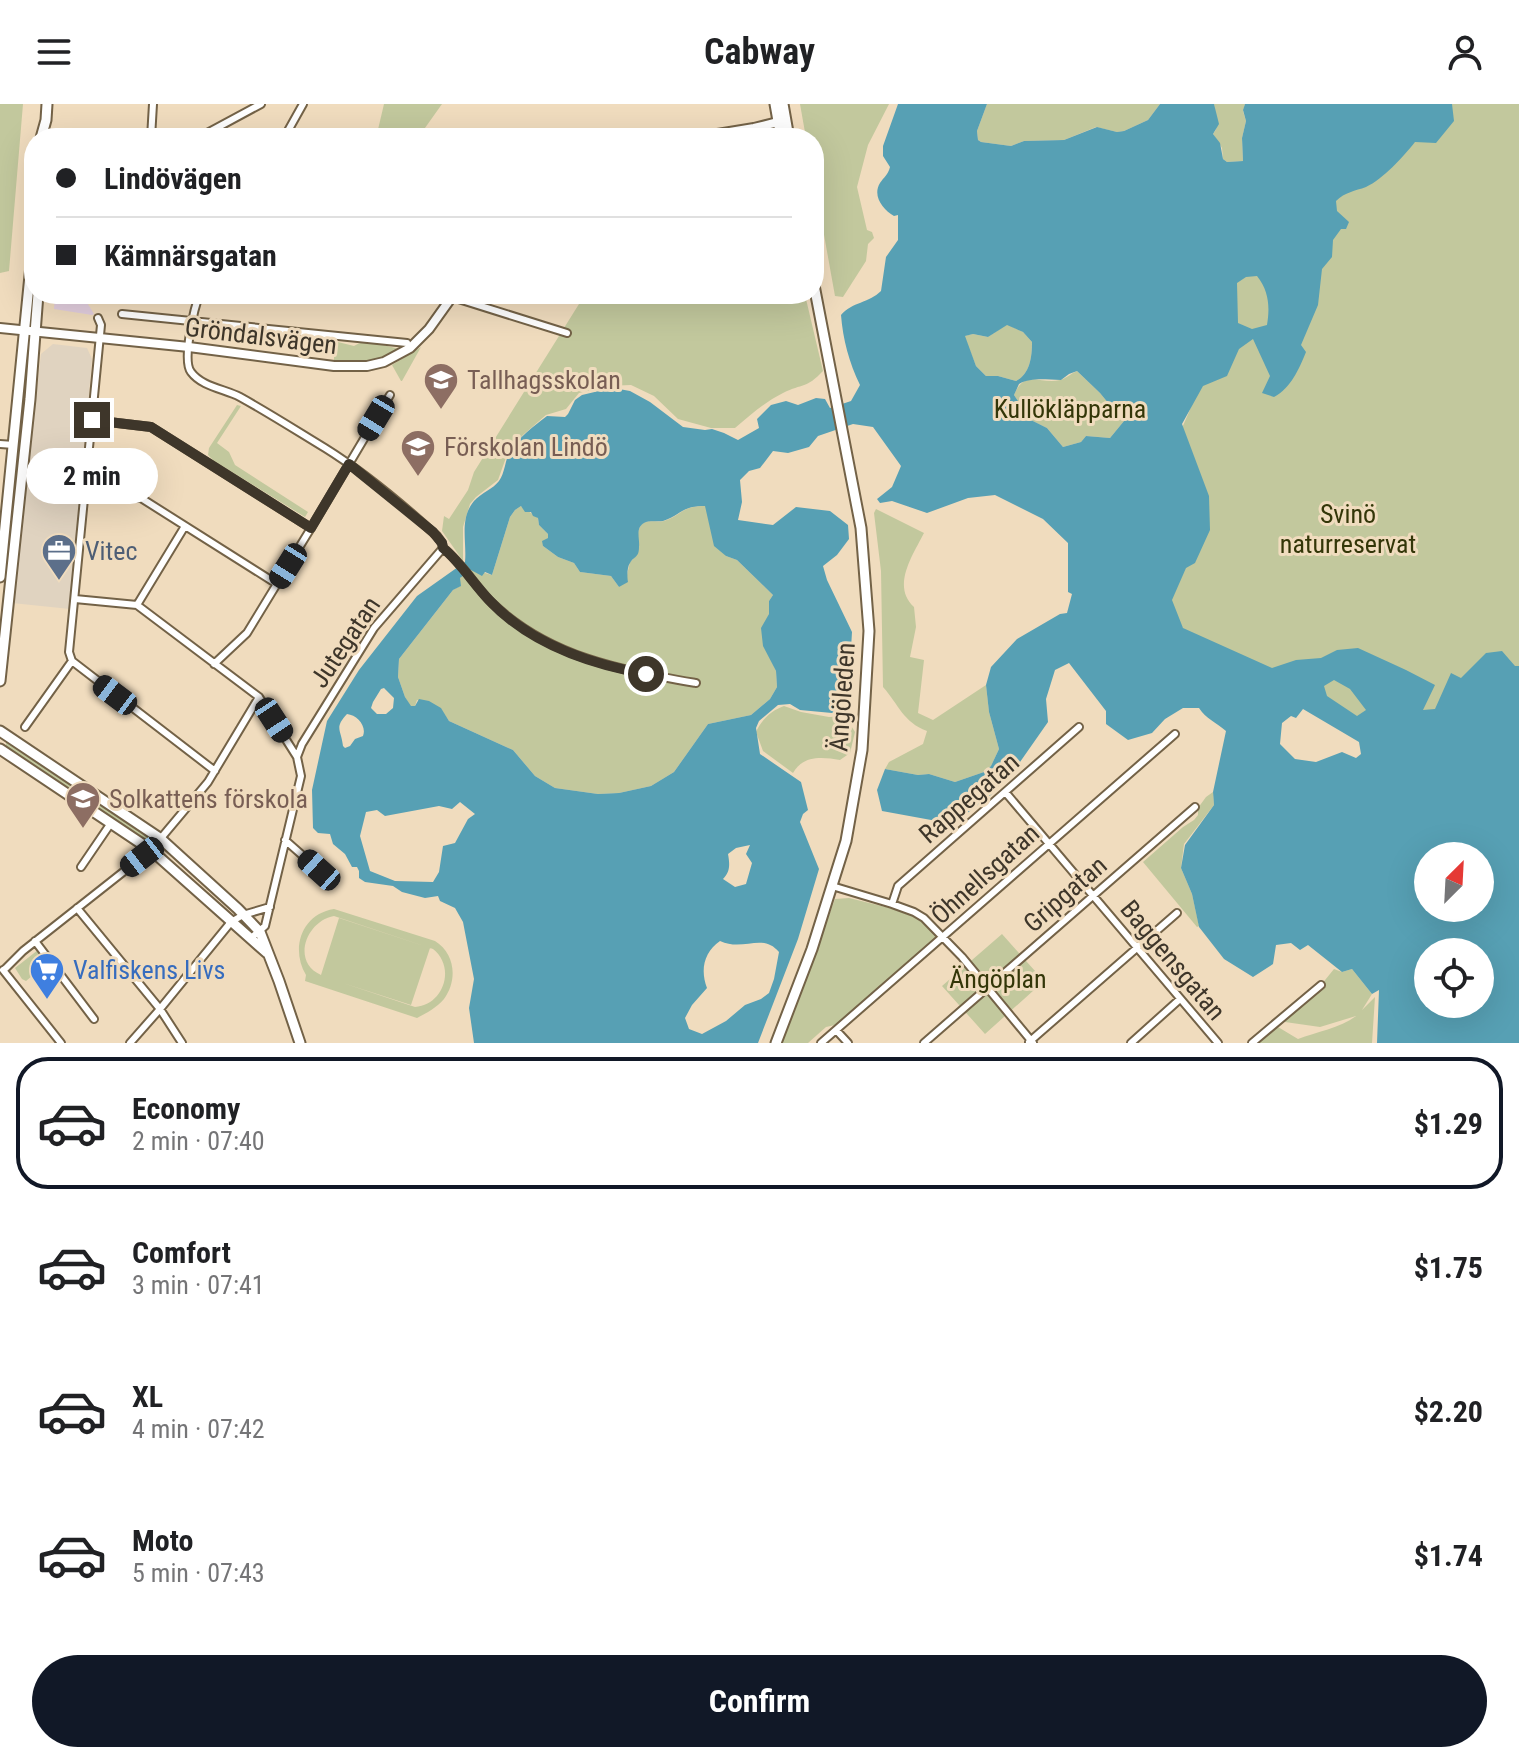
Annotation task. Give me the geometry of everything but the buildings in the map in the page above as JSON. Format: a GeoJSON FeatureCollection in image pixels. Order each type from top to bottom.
{"type":"FeatureCollection","features":[{"type":"Feature","properties":{"kind":"main road"},"geometry":{"type":"LineString","coordinates":[[47,104],[47,128]]}},
{"type":"Feature","properties":{"kind":"main road"},"geometry":{"type":"LineString","coordinates":[[775,104],[785,128]]}},
{"type":"Feature","properties":{"kind":"main road"},"geometry":{"type":"LineString","coordinates":[[782,128],[783,104]]}},
{"type":"Feature","properties":{"kind":"main road"},"geometry":{"type":"LineString","coordinates":[[44,128],[46,120]]}},
{"type":"Feature","properties":{"kind":"main road"},"geometry":{"type":"LineString","coordinates":[[0,577],[30,399],[31,304]]}},
{"type":"Feature","properties":{"kind":"main road"},"geometry":{"type":"LineString","coordinates":[[0,681],[14,445],[36,304]]}},
{"type":"Feature","properties":{"kind":"main road","name":"Ängöleden"},"geometry":{"type":"LineString","coordinates":[[776,1043],[812,949],[846,841],[862,750],[869,631],[861,528],[814,304]]}},
{"type":"Feature","properties":{"kind":"main road","name":"Ängöleden"},"geometry":{"type":"LineString","coordinates":[[817,304],[824,345]]}},
{"type":"Feature","properties":{"kind":"main road"},"geometry":{"type":"LineString","coordinates":[[0,731],[161,839],[260,932],[300,1043]]}},
{"type":"Feature","properties":{"kind":"main road"},"geometry":{"type":"LineString","coordinates":[[0,749],[151,850],[269,956]]}},
{"type":"Feature","properties":{"kind":"street"},"geometry":{"type":"LineString","coordinates":[[152,128],[153,104]]}},
{"type":"Feature","properties":{"kind":"street"},"geometry":{"type":"LineString","coordinates":[[245,104],[245,113]]}},
{"type":"Feature","properties":{"kind":"street"},"geometry":{"type":"LineString","coordinates":[[217,128],[261,104]]}},
{"type":"Feature","properties":{"kind":"street"},"geometry":{"type":"LineString","coordinates":[[290,128],[303,104]]}},
{"type":"Feature","properties":{"kind":"street"},"geometry":{"type":"LineString","coordinates":[[745,128],[782,121]]}},
{"type":"Feature","properties":{"kind":"street"},"geometry":{"type":"LineString","coordinates":[[196,304],[189,369],[199,379],[239,396],[349,464],[433,532],[443,548],[511,620],[570,654],[620,669],[696,683]]}},
{"type":"Feature","properties":{"kind":"street","name":"Gröndalsvägen"},"geometry":{"type":"LineString","coordinates":[[0,328],[357,367],[397,356],[419,340],[447,304]]}},
{"type":"Feature","properties":{"kind":"street"},"geometry":{"type":"LineString","coordinates":[[478,304],[567,333]]}},
{"type":"Feature","properties":{"kind":"street"},"geometry":{"type":"LineString","coordinates":[[122,314],[407,343]]}},
{"type":"Feature","properties":{"kind":"street"},"geometry":{"type":"LineString","coordinates":[[98,318],[101,325],[69,652],[72,661],[215,771]]}},
{"type":"Feature","properties":{"kind":"street"},"geometry":{"type":"LineString","coordinates":[[214,664],[247,633],[390,395]]}},
{"type":"Feature","properties":{"kind":"street"},"geometry":{"type":"LineString","coordinates":[[92,420],[151,427],[311,528]]}},
{"type":"Feature","properties":{"kind":"street"},"geometry":{"type":"LineString","coordinates":[[0,444],[14,445]]}},
{"type":"Feature","properties":{"kind":"street"},"geometry":{"type":"LineString","coordinates":[[85,494],[141,498],[277,584]]}},
{"type":"Feature","properties":{"kind":"street"},"geometry":{"type":"LineString","coordinates":[[137,605],[185,526]]}},
{"type":"Feature","properties":{"kind":"street","name":"Jutegatan"},"geometry":{"type":"LineString","coordinates":[[260,932],[265,926],[270,907],[301,776],[297,757],[302,744],[374,628],[443,548]]}},
{"type":"Feature","properties":{"kind":"street"},"geometry":{"type":"LineString","coordinates":[[75,599],[137,605],[259,697],[297,757]]}},
{"type":"Feature","properties":{"kind":"street"},"geometry":{"type":"LineString","coordinates":[[25,727],[72,661]]}},
{"type":"Feature","properties":{"kind":"street"},"geometry":{"type":"LineString","coordinates":[[61,1043],[2,969],[151,850],[215,771],[259,697]]}},
{"type":"Feature","properties":{"kind":"street","name":"Rappegatan"},"geometry":{"type":"LineString","coordinates":[[892,904],[898,886],[1079,727]]}},
{"type":"Feature","properties":{"kind":"street","name":"Öhnellsgatan"},"geometry":{"type":"LineString","coordinates":[[821,1043],[1175,734]]}},
{"type":"Feature","properties":{"kind":"street","name":"Baggensgatan"},"geometry":{"type":"LineString","coordinates":[[1006,793],[1218,1043]]}},
{"type":"Feature","properties":{"kind":"street","name":"Gripgatan"},"geometry":{"type":"LineString","coordinates":[[924,1043],[1195,807]]}},
{"type":"Feature","properties":{"kind":"street"},"geometry":{"type":"LineString","coordinates":[[81,867],[111,823]]}},
{"type":"Feature","properties":{"kind":"street"},"geometry":{"type":"LineString","coordinates":[[285,840],[319,870]]}},
{"type":"Feature","properties":{"kind":"street"},"geometry":{"type":"LineString","coordinates":[[832,886],[892,904],[924,918],[988,988],[1031,1042],[1177,913]]}},
{"type":"Feature","properties":{"kind":"street"},"geometry":{"type":"LineString","coordinates":[[130,1043],[231,922],[270,907]]}},
{"type":"Feature","properties":{"kind":"street"},"geometry":{"type":"LineString","coordinates":[[77,908],[160,1009],[182,1043]]}},
{"type":"Feature","properties":{"kind":"street"},"geometry":{"type":"LineString","coordinates":[[250,939],[260,932]]}},
{"type":"Feature","properties":{"kind":"street"},"geometry":{"type":"LineString","coordinates":[[35,941],[94,1019]]}},
{"type":"Feature","properties":{"kind":"street"},"geometry":{"type":"LineString","coordinates":[[1252,1043],[1321,985]]}},
{"type":"Feature","properties":{"kind":"street"},"geometry":{"type":"LineString","coordinates":[[1131,1043],[1180,999]]}},
{"type":"Feature","properties":{"kind":"street"},"geometry":{"type":"LineString","coordinates":[[836,1030],[848,1043]]}},
{"type":"Feature","properties":{"kind":"shaded area"},"geometry":{"type":"Polygon","coordinates":[[[54,304],[88,304],[94,314],[92,315],[54,309],[54,304]]]}},
{"type":"Feature","properties":{"kind":"shaded area"},"geometry":{"type":"Polygon","coordinates":[[[53,344],[87,348],[92,359],[70,609],[12,603],[41,354],[53,344]]]}},
{"type":"Feature","properties":{"kind":"green space"},"geometry":{"type":"Polygon","coordinates":[[[0,104],[23,104],[9,271],[0,273],[0,104]]]}},
{"type":"Feature","properties":{"kind":"green space"},"geometry":{"type":"Polygon","coordinates":[[[384,104],[442,104],[425,128],[378,128],[384,104]]]}},
{"type":"Feature","properties":{"kind":"green space"},"geometry":{"type":"Polygon","coordinates":[[[800,104],[889,104],[868,145],[857,187],[867,230],[872,232],[874,238],[868,244],[866,261],[843,297],[835,296],[824,235],[824,128],[804,128],[800,104]]]}},
{"type":"Feature","properties":{"kind":"green space"},"geometry":{"type":"Polygon","coordinates":[[[987,104],[1160,104],[1148,120],[1124,131],[1096,127],[1064,140],[1024,141],[1011,146],[978,140],[977,131],[987,104]]]}},
{"type":"Feature","properties":{"kind":"green space"},"geometry":{"type":"Polygon","coordinates":[[[1214,104],[1245,104],[1243,161],[1227,162],[1223,159],[1222,148],[1213,134],[1217,123],[1214,104]]]}},
{"type":"Feature","properties":{"kind":"green space","name":"Svinö naturreservat"},"geometry":{"type":"Polygon","coordinates":[[[1296,104],[1519,104],[1519,794],[1194,644],[1128,550],[1189,412],[1296,104]]]}},
{"type":"Feature","properties":{"kind":"green space"},"geometry":{"type":"Polygon","coordinates":[[[579,304],[807,304],[823,371],[808,383],[770,400],[735,428],[711,428],[678,419],[654,396],[631,385],[607,386],[579,393],[566,409],[546,415],[508,452],[498,480],[470,504],[463,527],[463,561],[442,531],[444,516],[449,519],[468,490],[474,472],[579,304]]]}},
{"type":"Feature","properties":{"kind":"green space","name":"Kullökläpparna"},"geometry":{"type":"Polygon","coordinates":[[[1007,324],[1023,332],[1032,342],[1027,370],[1016,381],[986,376],[976,366],[964,336],[988,337],[1007,324]]]}},
{"type":"Feature","properties":{"kind":"green space"},"geometry":{"type":"Polygon","coordinates":[[[334,341],[354,346],[371,342],[401,349],[377,360],[334,361],[334,341]]]}},
{"type":"Feature","properties":{"kind":"green space"},"geometry":{"type":"Polygon","coordinates":[[[421,347],[402,381],[401,381],[392,365],[421,347]]]}},
{"type":"Feature","properties":{"kind":"green space","name":"Kullökläpparna"},"geometry":{"type":"Polygon","coordinates":[[[1077,371],[1109,404],[1127,409],[1124,421],[1110,438],[1086,436],[1081,442],[1063,447],[1047,428],[1031,420],[1014,395],[1018,387],[1028,380],[1060,380],[1077,371]]]}},
{"type":"Feature","properties":{"kind":"green space"},"geometry":{"type":"Polygon","coordinates":[[[237,405],[241,406],[217,443],[229,452],[235,465],[308,512],[305,517],[208,455],[209,448],[237,405]]]}},
{"type":"Feature","properties":{"kind":"green space"},"geometry":{"type":"Polygon","coordinates":[[[521,506],[538,518],[539,525],[548,534],[543,546],[558,557],[574,563],[580,572],[611,576],[619,587],[637,553],[638,532],[642,524],[664,521],[686,509],[706,506],[726,556],[737,560],[773,595],[769,601],[764,646],[776,671],[777,687],[770,699],[751,715],[708,724],[674,772],[651,786],[598,794],[555,788],[535,776],[513,750],[449,721],[441,709],[417,700],[415,706],[410,706],[398,677],[399,659],[453,590],[460,586],[460,578],[471,569],[492,575],[510,517],[521,506]]]}},
{"type":"Feature","properties":{"kind":"green space"},"geometry":{"type":"Polygon","coordinates":[[[876,509],[924,533],[904,580],[907,599],[914,607],[916,627],[910,657],[924,660],[918,713],[933,720],[986,685],[989,712],[999,749],[991,766],[984,772],[955,782],[929,774],[885,769],[889,762],[923,744],[927,731],[907,718],[883,687],[881,571],[876,509]]]}},
{"type":"Feature","properties":{"kind":"green space"},"geometry":{"type":"Polygon","coordinates":[[[784,706],[829,717],[845,716],[855,732],[850,753],[840,760],[808,760],[793,773],[763,751],[756,732],[767,716],[784,706]]]}},
{"type":"Feature","properties":{"kind":"green space"},"geometry":{"type":"Polygon","coordinates":[[[6,742],[152,836],[148,842],[6,748],[6,742]]]}},
{"type":"Feature","properties":{"kind":"green space"},"geometry":{"type":"Polygon","coordinates":[[[1213,792],[1214,805],[1184,844],[1181,868],[1192,894],[1197,927],[1143,862],[1194,820],[1198,808],[1213,792]]]}},
{"type":"Feature","properties":{"kind":"green space"},"geometry":{"type":"Polygon","coordinates":[[[849,898],[914,914],[939,935],[835,1025],[826,1027],[808,1043],[782,1043],[835,899],[849,898]]]}},
{"type":"Feature","properties":{"kind":"green space"},"geometry":{"type":"Polygon","coordinates":[[[334,909],[435,941],[442,946],[447,952],[453,975],[444,999],[417,1018],[305,981],[299,944],[307,925],[323,912],[334,909]],[[334,916],[316,926],[306,942],[306,961],[321,975],[339,918],[430,948],[334,916]],[[430,948],[411,1005],[343,983],[415,1007],[425,1005],[440,993],[444,984],[444,965],[430,948]]]}},
{"type":"Feature","properties":{"kind":"green space","name":"Ängöplan"},"geometry":{"type":"Polygon","coordinates":[[[1002,934],[1044,981],[985,1034],[942,986],[1002,934]]]}},
{"type":"Feature","properties":{"kind":"green space"},"geometry":{"type":"Polygon","coordinates":[[[38,950],[49,962],[26,981],[15,968],[38,950]]]}},
{"type":"Feature","properties":{"kind":"green space"},"geometry":{"type":"Polygon","coordinates":[[[1334,969],[1342,972],[1352,969],[1372,994],[1362,1010],[1375,997],[1372,1043],[1259,1043],[1278,1027],[1298,1039],[1335,1027],[1356,1016],[1320,1027],[1278,1021],[1321,985],[1334,969]]]}},
{"type":"Feature","properties":{"kind":"water"},"geometry":{"type":"Polygon","coordinates":[[[898,104],[987,104],[977,131],[978,140],[1011,146],[1024,141],[1064,140],[1097,127],[1124,131],[1148,120],[1160,104],[1214,104],[1219,124],[1213,134],[1227,162],[1243,161],[1245,104],[1452,104],[1454,121],[1436,143],[1415,142],[1379,179],[1336,201],[1337,211],[1349,222],[1346,229],[1341,229],[1333,240],[1332,257],[1322,269],[1318,305],[1301,345],[1306,352],[1285,389],[1274,397],[1262,393],[1270,376],[1253,339],[1239,349],[1227,376],[1203,386],[1182,424],[1209,496],[1210,530],[1195,563],[1186,568],[1172,600],[1183,628],[1272,668],[1296,660],[1321,658],[1337,650],[1358,648],[1435,685],[1423,710],[1435,709],[1451,673],[1461,678],[1486,653],[1502,651],[1515,666],[1519,666],[1519,1043],[1377,1043],[1379,990],[1372,994],[1352,969],[1342,972],[1308,945],[1300,950],[1291,943],[1276,945],[1273,964],[1253,977],[1224,959],[1199,927],[1192,894],[1181,868],[1185,845],[1214,805],[1213,792],[1226,731],[1199,708],[1183,708],[1165,719],[1152,733],[1128,740],[1106,724],[1106,711],[1069,663],[1055,670],[1046,699],[1048,722],[1020,762],[992,794],[953,824],[882,811],[877,790],[885,769],[929,774],[955,782],[984,772],[991,766],[999,749],[989,712],[986,685],[991,667],[1017,639],[1067,613],[1072,594],[1068,592],[1068,543],[1043,519],[995,495],[968,498],[927,513],[892,501],[880,503],[877,499],[892,487],[901,466],[873,427],[853,424],[818,436],[809,447],[788,453],[773,451],[760,468],[749,471],[740,480],[742,502],[738,520],[773,525],[796,507],[830,511],[848,525],[849,539],[837,555],[823,566],[852,632],[848,699],[832,713],[800,710],[790,704],[778,705],[759,721],[756,728],[760,754],[801,782],[808,810],[800,822],[819,869],[798,939],[758,1043],[474,1043],[469,1008],[474,979],[463,922],[455,908],[440,901],[438,896],[425,898],[402,892],[393,886],[365,882],[359,878],[357,867],[352,867],[345,854],[333,844],[330,834],[318,833],[313,828],[312,790],[327,721],[359,670],[417,596],[465,562],[465,523],[469,508],[499,481],[510,451],[522,436],[547,416],[565,417],[575,400],[582,395],[619,389],[630,391],[650,402],[683,427],[712,429],[738,440],[759,428],[757,419],[771,405],[786,401],[798,405],[816,398],[825,399],[830,408],[851,401],[860,385],[847,351],[841,315],[881,291],[886,257],[898,240],[898,215],[894,216],[886,210],[877,193],[890,167],[883,156],[883,146],[898,104]],[[1257,276],[1246,277],[1237,283],[1238,323],[1252,329],[1267,325],[1268,299],[1257,276]],[[1007,325],[988,337],[965,336],[976,366],[986,376],[1016,381],[1021,378],[1031,359],[1032,342],[1023,332],[1007,325]],[[1077,371],[1061,380],[1024,382],[1019,384],[1014,395],[1031,420],[1047,428],[1063,447],[1081,442],[1086,436],[1110,438],[1124,421],[1126,409],[1109,404],[1077,371]],[[521,506],[510,517],[492,575],[485,572],[482,576],[471,570],[460,578],[461,586],[453,590],[399,659],[398,677],[411,706],[415,706],[419,699],[429,701],[441,708],[449,721],[513,750],[535,776],[555,788],[598,794],[651,786],[674,772],[708,724],[751,715],[770,699],[777,687],[776,671],[763,646],[761,628],[769,614],[769,601],[773,595],[737,560],[714,546],[705,506],[686,509],[663,521],[641,525],[639,551],[629,565],[628,582],[619,587],[611,576],[580,572],[574,563],[558,557],[543,546],[542,541],[548,538],[548,534],[531,512],[525,512],[521,506]],[[1334,680],[1324,686],[1327,696],[1357,716],[1366,710],[1350,689],[1334,680]],[[384,688],[371,708],[377,714],[386,714],[393,708],[394,698],[384,688]],[[1303,709],[1296,718],[1291,716],[1282,723],[1280,744],[1295,759],[1316,762],[1342,752],[1356,758],[1361,754],[1359,742],[1303,709]],[[347,714],[339,729],[345,748],[363,736],[364,732],[360,722],[347,714]],[[460,802],[452,809],[439,806],[385,816],[377,810],[366,812],[360,836],[370,871],[395,881],[433,882],[439,872],[443,846],[455,843],[468,819],[475,814],[460,802]],[[750,845],[736,848],[728,854],[728,871],[723,879],[735,887],[746,884],[752,863],[746,854],[750,845]],[[720,941],[707,956],[704,968],[707,988],[685,1018],[689,1029],[702,1034],[769,993],[774,979],[779,952],[773,946],[720,941]]]}},
{"type":"Feature","properties":{"kind":"place","name":"Tallhagsskolan"},"geometry":{"type":"Point","coordinates":[441,411]}},
{"type":"Feature","properties":{"kind":"place","name":"Förskolan Lindö"},"geometry":{"type":"Point","coordinates":[418,478]}},
{"type":"Feature","properties":{"kind":"place","name":"Vitec"},"geometry":{"type":"Point","coordinates":[59,582]}},
{"type":"Feature","properties":{"kind":"place","name":"Solkattens förskola"},"geometry":{"type":"Point","coordinates":[83,830]}},
{"type":"Feature","properties":{"kind":"place","name":"Valfiskens Livs"},"geometry":{"type":"Point","coordinates":[47,1001]}},
{"type":"Feature","properties":{"kind":"route"},"geometry":{"type":"LineString","coordinates":[[92,420],[151,427],[311,528],[349,464],[437,536],[443,548],[511,620],[570,654],[646,674]]}}]}
